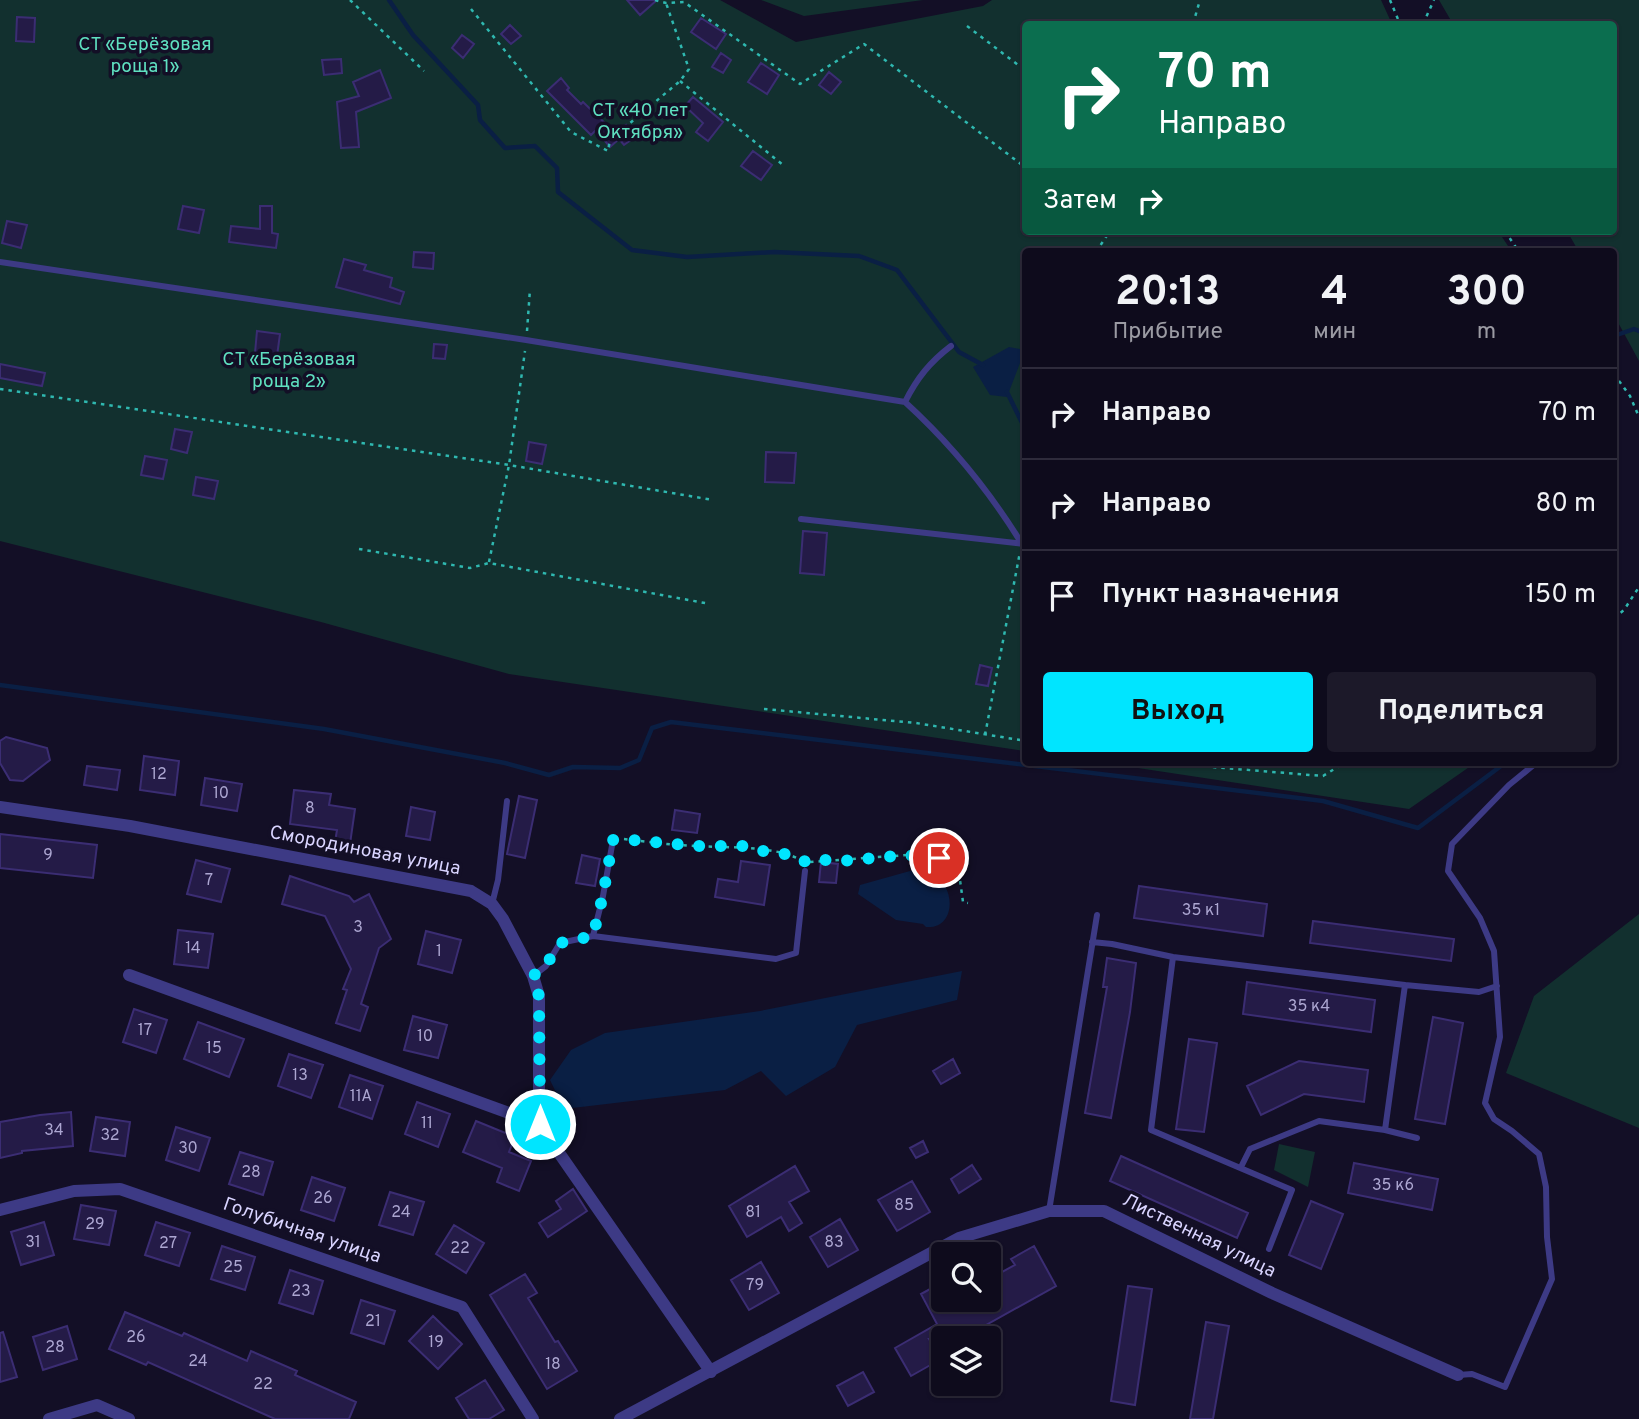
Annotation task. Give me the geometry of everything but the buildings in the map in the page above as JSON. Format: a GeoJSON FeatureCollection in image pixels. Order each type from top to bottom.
{"type":"FeatureCollection","features":[{"type":"Feature","properties":{"kind":"street","name":"Смородиновая улица"},"geometry":{"type":"LineString","coordinates":[[0,807],[130,826],[471,891],[492,904]]}},
{"type":"Feature","properties":{"kind":"street"},"geometry":{"type":"LineString","coordinates":[[492,904],[503,919],[533,976],[539,996],[540,1124],[711,1372]]}},
{"type":"Feature","properties":{"kind":"street"},"geometry":{"type":"LineString","coordinates":[[129,975],[540,1124]]}},
{"type":"Feature","properties":{"kind":"street","name":"Голубичная улица"},"geometry":{"type":"LineString","coordinates":[[0,1210],[74,1191],[120,1189],[462,1307],[533,1419]]}},
{"type":"Feature","properties":{"kind":"street","name":"Лиственная улица"},"geometry":{"type":"LineString","coordinates":[[621,1419],[959,1238],[1049,1211],[1104,1210],[1272,1293],[1458,1375]]}},
{"type":"Feature","properties":{"kind":"street"},"geometry":{"type":"LineString","coordinates":[[49,1419],[97,1405],[130,1419]]}},
{"type":"Feature","properties":{"kind":"lane"},"geometry":{"type":"LineString","coordinates":[[0,262],[526,341],[905,402],[931,425],[1002,512],[1022,541]]}},
{"type":"Feature","properties":{"kind":"lane"},"geometry":{"type":"LineString","coordinates":[[905,402],[914,383],[930,363],[951,346]]}},
{"type":"Feature","properties":{"kind":"lane"},"geometry":{"type":"LineString","coordinates":[[801,519],[1022,544]]}},
{"type":"Feature","properties":{"kind":"lane"},"geometry":{"type":"LineString","coordinates":[[1458,1375],[1472,1374],[1504,1387],[1552,1279],[1547,1237],[1546,1187],[1539,1154],[1494,1119],[1485,1103],[1500,1037],[1494,951],[1480,918],[1448,871],[1452,844],[1509,785],[1532,766]]}},
{"type":"Feature","properties":{"kind":"lane"},"geometry":{"type":"LineString","coordinates":[[492,904],[498,880],[507,801]]}},
{"type":"Feature","properties":{"kind":"lane"},"geometry":{"type":"LineString","coordinates":[[593,936],[613,840]]}},
{"type":"Feature","properties":{"kind":"lane"},"geometry":{"type":"LineString","coordinates":[[533,976],[546,965],[560,943],[593,936],[776,960],[796,953],[805,871]]}},
{"type":"Feature","properties":{"kind":"lane"},"geometry":{"type":"LineString","coordinates":[[1049,1211],[1097,915]]}},
{"type":"Feature","properties":{"kind":"lane"},"geometry":{"type":"LineString","coordinates":[[1092,942],[1173,957],[1405,985],[1479,992],[1497,986]]}},
{"type":"Feature","properties":{"kind":"lane"},"geometry":{"type":"LineString","coordinates":[[1173,957],[1151,1130],[1292,1190],[1269,1249]]}},
{"type":"Feature","properties":{"kind":"lane"},"geometry":{"type":"LineString","coordinates":[[1385,1130],[1405,985]]}},
{"type":"Feature","properties":{"kind":"lane"},"geometry":{"type":"LineString","coordinates":[[1241,1167],[1250,1149],[1319,1121],[1385,1130],[1417,1138]]}},
{"type":"Feature","properties":{"kind":"path"},"geometry":{"type":"LineString","coordinates":[[350,0],[424,71]]}},
{"type":"Feature","properties":{"kind":"path"},"geometry":{"type":"LineString","coordinates":[[655,0],[666,4],[684,2],[800,84],[864,44],[1022,165]]}},
{"type":"Feature","properties":{"kind":"path"},"geometry":{"type":"LineString","coordinates":[[1194,21],[1200,0]]}},
{"type":"Feature","properties":{"kind":"path"},"geometry":{"type":"LineString","coordinates":[[1390,0],[1399,21]]}},
{"type":"Feature","properties":{"kind":"path"},"geometry":{"type":"LineString","coordinates":[[1424,21],[1434,0]]}},
{"type":"Feature","properties":{"kind":"path"},"geometry":{"type":"LineString","coordinates":[[471,9],[571,132],[608,151],[610,140],[680,80],[689,69],[666,4]]}},
{"type":"Feature","properties":{"kind":"path"},"geometry":{"type":"LineString","coordinates":[[967,26],[1022,68]]}},
{"type":"Feature","properties":{"kind":"path"},"geometry":{"type":"LineString","coordinates":[[680,80],[783,165]]}},
{"type":"Feature","properties":{"kind":"path"},"geometry":{"type":"LineString","coordinates":[[489,564],[509,466],[526,341],[530,289]]}},
{"type":"Feature","properties":{"kind":"path"},"geometry":{"type":"LineString","coordinates":[[1617,378],[1630,396],[1639,417]]}},
{"type":"Feature","properties":{"kind":"path"},"geometry":{"type":"LineString","coordinates":[[0,389],[509,466],[713,500]]}},
{"type":"Feature","properties":{"kind":"path"},"geometry":{"type":"LineString","coordinates":[[359,549],[470,568],[489,564],[710,604]]}},
{"type":"Feature","properties":{"kind":"path"},"geometry":{"type":"LineString","coordinates":[[985,735],[1022,554]]}},
{"type":"Feature","properties":{"kind":"path"},"geometry":{"type":"LineString","coordinates":[[1617,616],[1624,610],[1639,587]]}},
{"type":"Feature","properties":{"kind":"path"},"geometry":{"type":"LineString","coordinates":[[764,709],[916,723],[1022,740]]}},
{"type":"Feature","properties":{"kind":"path"},"geometry":{"type":"LineString","coordinates":[[1199,766],[1323,776],[1339,766]]}},
{"type":"Feature","properties":{"kind":"path"},"geometry":{"type":"LineString","coordinates":[[613,840],[709,847],[744,846],[792,855],[803,861],[816,863],[824,860],[907,855],[939,858],[950,865],[960,880],[962,902],[968,903]]}},
{"type":"Feature","properties":{"kind":"green space","name":"СТ «Берёзовая роща 2»"},"geometry":{"type":"Polygon","coordinates":[[[0,0],[720,0],[796,42],[983,6],[992,0],[1381,0],[1391,21],[1022,21],[1022,235],[1501,235],[1509,248],[1022,248],[1022,751],[509,674],[321,622],[0,541],[0,0]]]}},
{"type":"Feature","properties":{"kind":"green space"},"geometry":{"type":"Polygon","coordinates":[[[761,0],[923,0],[804,16],[761,0]]]}},
{"type":"Feature","properties":{"kind":"green space"},"geometry":{"type":"Polygon","coordinates":[[[1439,0],[1639,0],[1639,361],[1617,321],[1617,248],[1577,248],[1569,235],[1617,235],[1617,21],[1451,21],[1439,0]]]}},
{"type":"Feature","properties":{"kind":"green space"},"geometry":{"type":"Polygon","coordinates":[[[1125,766],[1471,766],[1409,809],[1125,766]]]}},
{"type":"Feature","properties":{"kind":"green space"},"geometry":{"type":"Polygon","coordinates":[[[1639,914],[1639,1128],[1506,1073],[1534,996],[1639,914]]]}},
{"type":"Feature","properties":{"kind":"green space"},"geometry":{"type":"Polygon","coordinates":[[[1279,1144],[1315,1152],[1308,1187],[1274,1170],[1279,1144]]]}},
{"type":"Feature","properties":{"kind":"water"},"geometry":{"type":"Polygon","coordinates":[[[1009,347],[1022,349],[1022,358],[1007,397],[990,395],[973,367],[1009,347]]]}},
{"type":"Feature","properties":{"kind":"water"},"geometry":{"type":"Polygon","coordinates":[[[910,871],[928,871],[945,886],[948,893],[948,914],[945,920],[934,927],[896,920],[858,894],[860,885],[910,871]]]}},
{"type":"Feature","properties":{"kind":"water"},"geometry":{"type":"Polygon","coordinates":[[[962,971],[957,1000],[857,1025],[835,1067],[786,1096],[761,1071],[725,1090],[564,1109],[550,1080],[571,1050],[605,1033],[760,1011],[962,971]]]}},
{"type":"Feature","properties":{"kind":"waterway"},"geometry":{"type":"LineString","coordinates":[[389,0],[413,35],[478,105],[480,120],[505,148],[535,146],[557,168],[558,192],[632,250],[687,257],[774,252],[859,256],[897,270],[959,352],[983,365]]}},
{"type":"Feature","properties":{"kind":"waterway"},"geometry":{"type":"LineString","coordinates":[[1617,335],[1634,329],[1639,331]]}},
{"type":"Feature","properties":{"kind":"waterway"},"geometry":{"type":"LineString","coordinates":[[1007,392],[1022,423]]}},
{"type":"Feature","properties":{"kind":"waterway"},"geometry":{"type":"LineString","coordinates":[[0,685],[324,729],[505,763],[549,775],[573,767],[620,768],[639,760],[652,728],[671,722],[1022,765]]}},
{"type":"Feature","properties":{"kind":"waterway"},"geometry":{"type":"LineString","coordinates":[[1034,766],[1323,801],[1418,828],[1501,766]]}},
{"type":"Feature","properties":{"kind":"route"},"geometry":{"type":"LineString","coordinates":[[540,1124],[539,996],[533,976],[546,965],[560,943],[593,936],[613,840],[733,848],[744,846],[792,855],[803,861],[816,863],[824,860],[907,855],[939,858]]}},
{"type":"Feature","properties":{"kind":"park label","name":"СТ «Берёзовая роща 1»"},"geometry":{"type":"Point","coordinates":[145,56]}},
{"type":"Feature","properties":{"kind":"park label","name":"СТ «40 лет Октября»"},"geometry":{"type":"Point","coordinates":[640,122]}}]}
